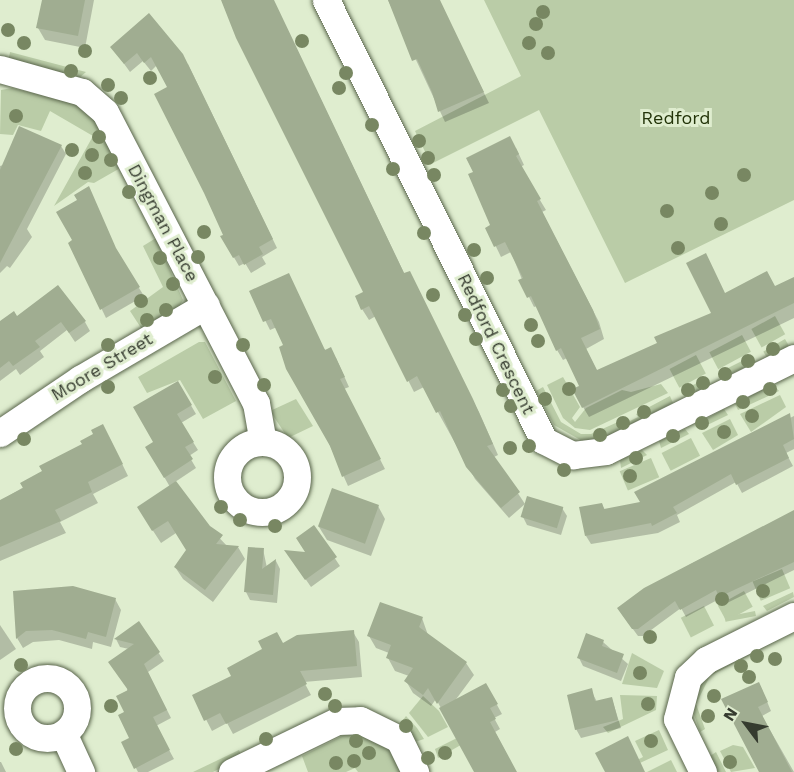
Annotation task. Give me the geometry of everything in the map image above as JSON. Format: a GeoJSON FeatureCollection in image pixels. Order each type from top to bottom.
{"type":"FeatureCollection","features":[{"type":"Feature","properties":{"kind":"street","name":"Redford Crescent"},"geometry":{"type":"LineString","coordinates":[[326,0],[543,440],[573,456],[606,451],[794,358]]}},
{"type":"Feature","properties":{"kind":"street","name":"Dingman Place"},"geometry":{"type":"LineString","coordinates":[[0,69],[78,90],[96,101],[256,403],[264,441]]}},
{"type":"Feature","properties":{"kind":"street","name":"Moore Street"},"geometry":{"type":"LineString","coordinates":[[0,433],[80,379],[206,305]]}},
{"type":"Feature","properties":{"kind":"street"},"geometry":{"type":"LineString","coordinates":[[703,772],[677,719],[688,677],[706,660],[794,616]]}},
{"type":"Feature","properties":{"kind":"street"},"geometry":{"type":"LineString","coordinates":[[232,772],[337,721],[360,720],[399,739],[415,772]]}},
{"type":"Feature","properties":{"kind":"street"},"geometry":{"type":"LineString","coordinates":[[63,735],[81,772]]}},
{"type":"Feature","properties":{"kind":"green space","name":"Redford"},"geometry":{"type":"Polygon","coordinates":[[[484,0],[794,0],[794,200],[625,283],[539,110],[431,164],[415,131],[521,76],[484,0]]]}},
{"type":"Feature","properties":{"kind":"green space"},"geometry":{"type":"Polygon","coordinates":[[[10,52],[86,72],[79,78],[15,62],[9,57],[10,52]]]}},
{"type":"Feature","properties":{"kind":"green space"},"geometry":{"type":"Polygon","coordinates":[[[12,88],[75,103],[94,113],[122,167],[94,183],[88,182],[54,206],[93,136],[50,111],[41,131],[18,125],[13,135],[0,134],[1,90],[12,88]]]}},
{"type":"Feature","properties":{"kind":"green space"},"geometry":{"type":"Polygon","coordinates":[[[156,238],[183,300],[178,309],[143,331],[130,311],[163,287],[143,246],[156,238]]]}},
{"type":"Feature","properties":{"kind":"green space"},"geometry":{"type":"Polygon","coordinates":[[[775,316],[785,334],[762,347],[751,329],[775,316]]]}},
{"type":"Feature","properties":{"kind":"green space"},"geometry":{"type":"Polygon","coordinates":[[[742,335],[751,352],[718,369],[709,352],[742,335]]]}},
{"type":"Feature","properties":{"kind":"green space"},"geometry":{"type":"Polygon","coordinates":[[[785,339],[789,346],[767,358],[763,352],[785,339]]]}},
{"type":"Feature","properties":{"kind":"green space"},"geometry":{"type":"Polygon","coordinates":[[[199,342],[205,342],[236,401],[203,419],[180,380],[147,393],[138,377],[199,342]]]}},
{"type":"Feature","properties":{"kind":"green space"},"geometry":{"type":"Polygon","coordinates":[[[696,355],[706,374],[679,388],[670,369],[696,355]]]}},
{"type":"Feature","properties":{"kind":"green space"},"geometry":{"type":"Polygon","coordinates":[[[752,356],[756,362],[722,378],[718,373],[752,356]]]}},
{"type":"Feature","properties":{"kind":"green space"},"geometry":{"type":"Polygon","coordinates":[[[563,377],[580,407],[572,418],[575,422],[586,408],[622,390],[631,392],[661,384],[668,393],[590,430],[575,428],[563,418],[547,385],[563,377]]]}},
{"type":"Feature","properties":{"kind":"green space"},"geometry":{"type":"Polygon","coordinates":[[[707,378],[709,385],[687,396],[681,391],[707,378]]]}},
{"type":"Feature","properties":{"kind":"green space"},"geometry":{"type":"Polygon","coordinates":[[[773,384],[779,391],[738,410],[735,404],[773,384]]]}},
{"type":"Feature","properties":{"kind":"green space"},"geometry":{"type":"Polygon","coordinates":[[[543,387],[561,422],[581,434],[591,434],[627,418],[630,421],[638,417],[636,414],[670,396],[673,403],[603,438],[584,442],[554,425],[536,391],[543,387]]]}},
{"type":"Feature","properties":{"kind":"green space"},"geometry":{"type":"Polygon","coordinates":[[[780,395],[786,407],[751,432],[740,414],[780,395]]]}},
{"type":"Feature","properties":{"kind":"green space"},"geometry":{"type":"Polygon","coordinates":[[[296,399],[313,426],[288,438],[270,411],[296,399]]]}},
{"type":"Feature","properties":{"kind":"green space"},"geometry":{"type":"Polygon","coordinates":[[[724,409],[728,415],[699,429],[697,424],[724,409]]]}},
{"type":"Feature","properties":{"kind":"green space"},"geometry":{"type":"Polygon","coordinates":[[[730,419],[738,435],[713,450],[702,433],[730,419]]]}},
{"type":"Feature","properties":{"kind":"green space"},"geometry":{"type":"Polygon","coordinates":[[[685,429],[689,434],[661,448],[659,441],[685,429]]]}},
{"type":"Feature","properties":{"kind":"green space"},"geometry":{"type":"Polygon","coordinates":[[[691,438],[700,456],[671,471],[662,453],[691,438]]]}},
{"type":"Feature","properties":{"kind":"green space"},"geometry":{"type":"Polygon","coordinates":[[[642,450],[647,455],[621,468],[620,460],[642,450]]]}},
{"type":"Feature","properties":{"kind":"green space"},"geometry":{"type":"Polygon","coordinates":[[[651,458],[659,477],[628,491],[620,471],[651,458]]]}},
{"type":"Feature","properties":{"kind":"green space"},"geometry":{"type":"Polygon","coordinates":[[[782,569],[790,588],[761,601],[753,582],[782,569]]]}},
{"type":"Feature","properties":{"kind":"green space"},"geometry":{"type":"Polygon","coordinates":[[[744,591],[753,607],[726,621],[718,606],[744,591]]]}},
{"type":"Feature","properties":{"kind":"green space"},"geometry":{"type":"Polygon","coordinates":[[[793,592],[794,597],[767,611],[763,606],[793,592]]]}},
{"type":"Feature","properties":{"kind":"green space"},"geometry":{"type":"Polygon","coordinates":[[[704,606],[714,626],[691,637],[681,618],[704,606]]]}},
{"type":"Feature","properties":{"kind":"green space"},"geometry":{"type":"Polygon","coordinates":[[[755,611],[756,616],[726,622],[725,617],[755,611]]]}},
{"type":"Feature","properties":{"kind":"green space"},"geometry":{"type":"Polygon","coordinates":[[[777,635],[780,639],[710,676],[696,704],[705,729],[700,732],[691,706],[700,679],[777,635]]]}},
{"type":"Feature","properties":{"kind":"green space"},"geometry":{"type":"Polygon","coordinates":[[[632,653],[664,671],[657,688],[622,684],[632,653]]]}},
{"type":"Feature","properties":{"kind":"green space"},"geometry":{"type":"Polygon","coordinates":[[[620,695],[657,696],[656,710],[608,733],[603,727],[623,719],[620,695]]]}},
{"type":"Feature","properties":{"kind":"green space"},"geometry":{"type":"Polygon","coordinates":[[[423,696],[439,711],[448,727],[428,737],[409,713],[423,696]]]}},
{"type":"Feature","properties":{"kind":"green space"},"geometry":{"type":"Polygon","coordinates":[[[406,716],[424,739],[415,742],[400,724],[406,716]]]}},
{"type":"Feature","properties":{"kind":"green space"},"geometry":{"type":"Polygon","coordinates":[[[659,730],[668,750],[627,769],[625,766],[643,757],[635,741],[659,730]]]}},
{"type":"Feature","properties":{"kind":"green space"},"geometry":{"type":"Polygon","coordinates":[[[469,732],[473,738],[438,758],[435,749],[469,732]]]}},
{"type":"Feature","properties":{"kind":"green space"},"geometry":{"type":"Polygon","coordinates":[[[363,733],[389,748],[402,772],[358,772],[355,768],[346,772],[308,772],[302,756],[346,734],[363,733]]]}},
{"type":"Feature","properties":{"kind":"green space"},"geometry":{"type":"Polygon","coordinates":[[[733,745],[743,747],[755,768],[731,772],[720,751],[733,745]]]}},
{"type":"Feature","properties":{"kind":"green space"},"geometry":{"type":"Polygon","coordinates":[[[239,750],[242,757],[213,772],[193,772],[239,750]]]}},
{"type":"Feature","properties":{"kind":"green space"},"geometry":{"type":"Polygon","coordinates":[[[716,752],[726,772],[718,772],[710,756],[716,752]]]}},
{"type":"Feature","properties":{"kind":"green space"},"geometry":{"type":"Polygon","coordinates":[[[671,760],[677,772],[647,772],[671,760]]]}},
{"type":"Feature","properties":{"kind":"building"},"geometry":{"type":"Polygon","coordinates":[[[42,0],[85,0],[78,36],[36,28],[42,0]]]}},
{"type":"Feature","properties":{"kind":"building"},"geometry":{"type":"Polygon","coordinates":[[[221,0],[274,0],[404,273],[410,271],[473,399],[493,444],[487,446],[520,492],[501,508],[466,467],[440,411],[436,413],[417,376],[407,382],[369,306],[361,310],[355,296],[363,292],[236,38],[221,0]]]}},
{"type":"Feature","properties":{"kind":"building"},"geometry":{"type":"Polygon","coordinates":[[[388,0],[440,0],[484,92],[438,112],[417,59],[412,61],[388,0]]]}},
{"type":"Feature","properties":{"kind":"building"},"geometry":{"type":"Polygon","coordinates":[[[149,13],[183,54],[273,239],[259,247],[263,254],[244,265],[239,255],[233,258],[220,236],[223,235],[204,193],[154,94],[167,87],[151,57],[144,63],[137,53],[124,64],[110,47],[149,13]]]}},
{"type":"Feature","properties":{"kind":"building"},"geometry":{"type":"Polygon","coordinates":[[[19,126],[62,145],[0,263],[0,170],[19,126]]]}},
{"type":"Feature","properties":{"kind":"building"},"geometry":{"type":"Polygon","coordinates":[[[510,136],[519,154],[516,156],[541,199],[537,201],[593,310],[600,329],[581,338],[597,370],[657,343],[654,337],[711,313],[686,263],[706,253],[725,293],[767,271],[775,286],[794,277],[794,303],[582,408],[572,389],[579,386],[561,348],[556,351],[531,296],[527,298],[518,280],[523,278],[505,242],[494,247],[485,228],[490,225],[468,174],[473,172],[466,158],[510,136]]]}},
{"type":"Feature","properties":{"kind":"building"},"geometry":{"type":"Polygon","coordinates":[[[89,186],[116,248],[140,287],[100,310],[68,243],[72,240],[56,212],[77,200],[74,195],[89,186]]]}},
{"type":"Feature","properties":{"kind":"building"},"geometry":{"type":"Polygon","coordinates":[[[289,273],[325,350],[331,347],[345,377],[340,379],[381,459],[342,477],[330,446],[286,369],[279,347],[283,345],[271,319],[263,322],[249,291],[289,273]]]}},
{"type":"Feature","properties":{"kind":"building"},"geometry":{"type":"Polygon","coordinates":[[[58,285],[86,321],[69,333],[61,322],[35,341],[40,347],[13,366],[9,361],[0,368],[0,321],[14,311],[17,316],[58,285]]]}},
{"type":"Feature","properties":{"kind":"building"},"geometry":{"type":"Polygon","coordinates":[[[178,381],[192,405],[177,414],[194,442],[185,447],[193,459],[164,478],[145,447],[153,442],[133,407],[178,381]]]}},
{"type":"Feature","properties":{"kind":"building"},"geometry":{"type":"Polygon","coordinates":[[[790,413],[794,439],[783,445],[789,458],[736,485],[731,474],[673,507],[677,513],[652,526],[651,523],[585,536],[579,507],[602,503],[604,509],[640,502],[634,492],[790,413]]]}},
{"type":"Feature","properties":{"kind":"building"},"geometry":{"type":"Polygon","coordinates":[[[103,424],[123,464],[88,482],[92,492],[55,510],[61,521],[0,547],[0,500],[23,488],[20,483],[42,471],[39,466],[82,444],[80,441],[93,434],[91,430],[103,424]]]}},
{"type":"Feature","properties":{"kind":"building"},"geometry":{"type":"Polygon","coordinates":[[[176,481],[210,526],[223,535],[216,544],[239,546],[205,590],[174,567],[186,550],[168,521],[152,531],[137,507],[176,481]]]}},
{"type":"Feature","properties":{"kind":"building"},"geometry":{"type":"Polygon","coordinates":[[[332,488],[379,505],[365,544],[318,527],[332,488]]]}},
{"type":"Feature","properties":{"kind":"building"},"geometry":{"type":"Polygon","coordinates":[[[527,496],[563,507],[557,528],[521,517],[527,496]]]}},
{"type":"Feature","properties":{"kind":"building"},"geometry":{"type":"Polygon","coordinates":[[[794,510],[794,562],[719,597],[716,590],[680,610],[675,601],[638,629],[632,629],[617,608],[644,588],[794,510]]]}},
{"type":"Feature","properties":{"kind":"building"},"geometry":{"type":"Polygon","coordinates":[[[314,525],[337,557],[305,580],[284,550],[305,552],[296,538],[314,525]]]}},
{"type":"Feature","properties":{"kind":"building"},"geometry":{"type":"Polygon","coordinates":[[[248,547],[264,548],[262,569],[276,559],[273,595],[244,592],[248,547]]]}},
{"type":"Feature","properties":{"kind":"building"},"geometry":{"type":"Polygon","coordinates":[[[73,586],[116,598],[106,637],[88,632],[86,639],[52,630],[26,631],[16,639],[13,591],[73,586]]]}},
{"type":"Feature","properties":{"kind":"building"},"geometry":{"type":"Polygon","coordinates":[[[380,602],[423,617],[419,627],[467,662],[437,704],[428,688],[423,695],[404,681],[413,668],[386,658],[391,645],[367,636],[380,602]]]}},
{"type":"Feature","properties":{"kind":"building"},"geometry":{"type":"Polygon","coordinates":[[[139,621],[160,652],[144,664],[167,710],[153,717],[170,750],[134,769],[121,742],[129,738],[118,715],[124,712],[116,696],[128,690],[108,662],[134,644],[114,639],[139,621]]]}},
{"type":"Feature","properties":{"kind":"building"},"geometry":{"type":"Polygon","coordinates":[[[354,630],[357,666],[300,671],[307,684],[286,695],[226,724],[220,713],[204,721],[192,695],[231,676],[227,668],[262,649],[258,641],[277,632],[283,643],[297,635],[354,630]]]}},
{"type":"Feature","properties":{"kind":"building"},"geometry":{"type":"Polygon","coordinates":[[[586,633],[604,640],[602,646],[624,654],[617,673],[577,658],[586,633]]]}},
{"type":"Feature","properties":{"kind":"building"},"geometry":{"type":"Polygon","coordinates":[[[759,682],[768,702],[758,707],[792,772],[759,772],[721,699],[759,682]]]}},
{"type":"Feature","properties":{"kind":"building"},"geometry":{"type":"Polygon","coordinates":[[[486,683],[498,704],[490,708],[496,719],[490,722],[517,772],[474,772],[439,708],[486,683]]]}},
{"type":"Feature","properties":{"kind":"building"},"geometry":{"type":"Polygon","coordinates":[[[592,688],[595,701],[612,697],[618,720],[575,730],[567,695],[592,688]]]}},
{"type":"Feature","properties":{"kind":"building"},"geometry":{"type":"Polygon","coordinates":[[[628,736],[645,772],[605,772],[595,753],[628,736]]]}}]}
